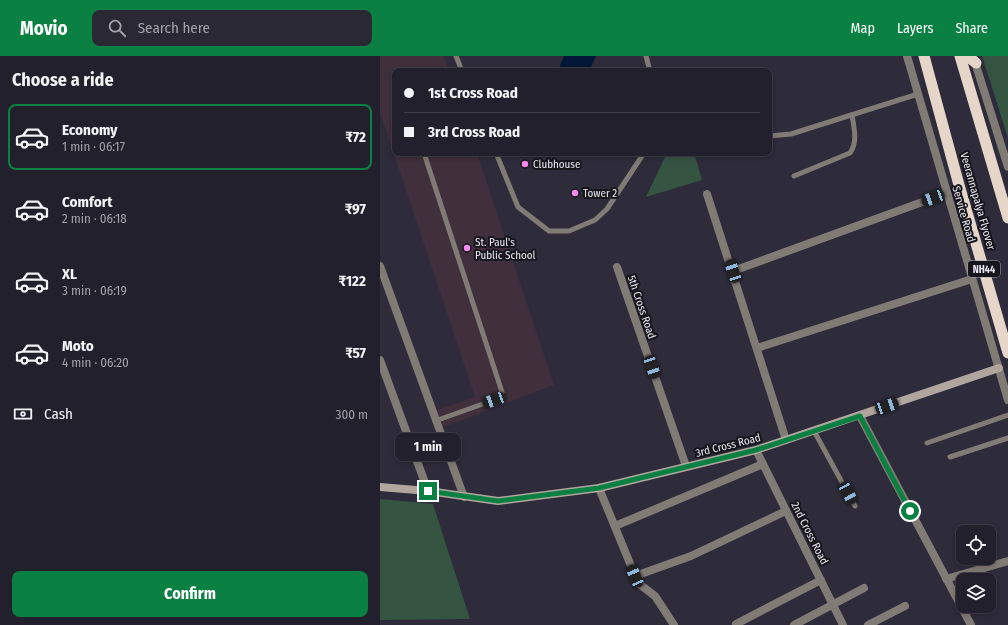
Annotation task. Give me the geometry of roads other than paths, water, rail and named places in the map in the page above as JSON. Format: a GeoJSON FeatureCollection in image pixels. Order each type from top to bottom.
{"type":"FeatureCollection","features":[{"type":"Feature","properties":{"kind":"highway","name":"Veerannapalya Flyover"},"geometry":{"type":"LineString","coordinates":[[924,56],[959,185],[1008,352]]}},
{"type":"Feature","properties":{"kind":"highway"},"geometry":{"type":"LineString","coordinates":[[960,56],[1008,218]]}},
{"type":"Feature","properties":{"kind":"highway"},"geometry":{"type":"LineString","coordinates":[[966,56],[974,60]]}},
{"type":"Feature","properties":{"kind":"main road","name":"3rd Cross Road"},"geometry":{"type":"LineString","coordinates":[[380,487],[428,491],[498,501],[599,488],[756,450],[999,368]]}},
{"type":"Feature","properties":{"kind":"street","name":"Service Road"},"geometry":{"type":"LineString","coordinates":[[907,56],[1008,400]]}},
{"type":"Feature","properties":{"kind":"street"},"geometry":{"type":"LineString","coordinates":[[974,60],[1008,167]]}},
{"type":"Feature","properties":{"kind":"street"},"geometry":{"type":"LineString","coordinates":[[733,271],[947,193]]}},
{"type":"Feature","properties":{"kind":"street"},"geometry":{"type":"LineString","coordinates":[[707,194],[733,271],[786,440]]}},
{"type":"Feature","properties":{"kind":"street"},"geometry":{"type":"LineString","coordinates":[[380,266],[435,421],[464,497]]}},
{"type":"Feature","properties":{"kind":"street","name":"5th Cross Road"},"geometry":{"type":"LineString","coordinates":[[617,267],[686,466]]}},
{"type":"Feature","properties":{"kind":"street"},"geometry":{"type":"LineString","coordinates":[[757,348],[972,279]]}},
{"type":"Feature","properties":{"kind":"street"},"geometry":{"type":"LineString","coordinates":[[380,360],[428,491]]}},
{"type":"Feature","properties":{"kind":"street"},"geometry":{"type":"LineString","coordinates":[[860,416],[971,625]]}},
{"type":"Feature","properties":{"kind":"street","name":"2nd Cross Road"},"geometry":{"type":"LineString","coordinates":[[756,450],[843,625]]}},
{"type":"Feature","properties":{"kind":"street"},"geometry":{"type":"LineString","coordinates":[[615,526],[763,464]]}},
{"type":"Feature","properties":{"kind":"street"},"geometry":{"type":"LineString","coordinates":[[599,488],[638,583],[655,596],[674,625]]}},
{"type":"Feature","properties":{"kind":"street"},"geometry":{"type":"LineString","coordinates":[[635,576],[691,556],[786,511]]}},
{"type":"Feature","properties":{"kind":"street"},"geometry":{"type":"LineString","coordinates":[[946,579],[1008,561]]}},
{"type":"Feature","properties":{"kind":"street"},"geometry":{"type":"LineString","coordinates":[[736,624],[821,580]]}},
{"type":"Feature","properties":{"kind":"street"},"geometry":{"type":"LineString","coordinates":[[794,625],[864,588]]}},
{"type":"Feature","properties":{"kind":"street"},"geometry":{"type":"LineString","coordinates":[[868,625],[904,606]]}},
{"type":"Feature","properties":{"kind":"lane"},"geometry":{"type":"LineString","coordinates":[[456,56],[461,68]]}},
{"type":"Feature","properties":{"kind":"lane"},"geometry":{"type":"LineString","coordinates":[[646,56],[649,68]]}},
{"type":"Feature","properties":{"kind":"lane"},"geometry":{"type":"LineString","coordinates":[[772,136],[791,134],[918,94]]}},
{"type":"Feature","properties":{"kind":"lane"},"geometry":{"type":"LineString","coordinates":[[794,176],[850,153],[855,142],[852,115]]}},
{"type":"Feature","properties":{"kind":"lane"},"geometry":{"type":"LineString","coordinates":[[425,156],[502,392],[500,397],[494,400],[435,421]]}},
{"type":"Feature","properties":{"kind":"lane"},"geometry":{"type":"LineString","coordinates":[[497,156],[518,207],[549,232],[569,231],[595,220],[607,209],[642,156]]}},
{"type":"Feature","properties":{"kind":"lane"},"geometry":{"type":"LineString","coordinates":[[927,443],[1008,415]]}},
{"type":"Feature","properties":{"kind":"lane"},"geometry":{"type":"LineString","coordinates":[[814,431],[856,506]]}},
{"type":"Feature","properties":{"kind":"lane"},"geometry":{"type":"LineString","coordinates":[[950,457],[1008,438]]}},
{"type":"Feature","properties":{"kind":"water"},"geometry":{"type":"Polygon","coordinates":[[[564,56],[596,56],[590,68],[559,68],[564,56]]]}},
{"type":"Feature","properties":{"kind":"place","name":"Clubhouse"},"geometry":{"type":"Point","coordinates":[525,164]}},
{"type":"Feature","properties":{"kind":"place","name":"Tower 2"},"geometry":{"type":"Point","coordinates":[575,193]}},
{"type":"Feature","properties":{"kind":"place","name":"St. Paul's Public School"},"geometry":{"type":"Point","coordinates":[467,248]}}]}
